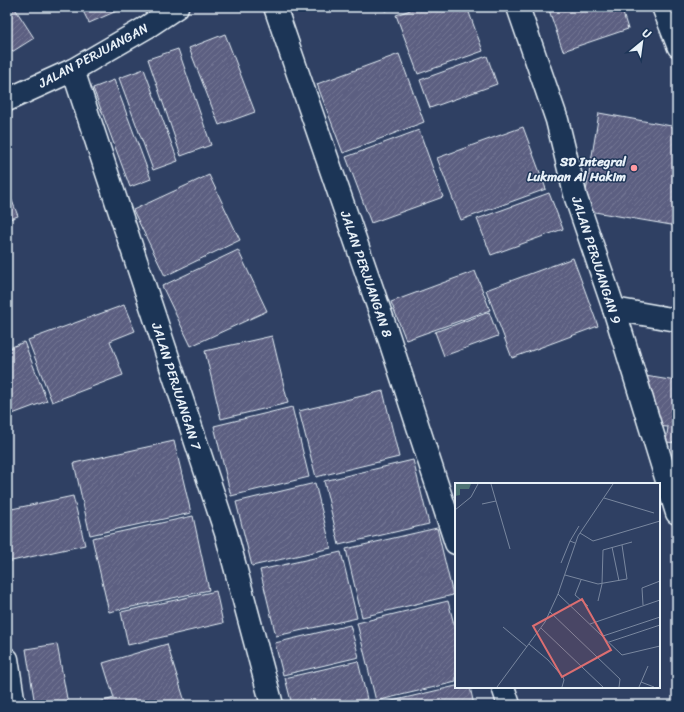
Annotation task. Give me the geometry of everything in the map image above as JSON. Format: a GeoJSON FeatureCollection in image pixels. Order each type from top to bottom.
{"type":"FeatureCollection","features":[{"type":"Feature","properties":{"kind":"street","name":"JALAN PERJUANGAN"},"geometry":{"type":"LineString","coordinates":[[7,100],[72,70],[147,27],[177,7]]}},
{"type":"Feature","properties":{"kind":"street","name":"JALAN PERJUANGAN 8"},"geometry":{"type":"LineString","coordinates":[[275,7],[389,338],[455,540]]}},
{"type":"Feature","properties":{"kind":"street","name":"JALAN PERJUANGAN 9"},"geometry":{"type":"LineString","coordinates":[[518,7],[557,120],[576,198],[614,309],[677,513]]}},
{"type":"Feature","properties":{"kind":"street","name":"JALAN PERJUANGAN 7"},"geometry":{"type":"LineString","coordinates":[[72,70],[226,533],[272,705]]}},
{"type":"Feature","properties":{"kind":"street"},"geometry":{"type":"LineString","coordinates":[[614,309],[677,320]]}},
{"type":"Feature","properties":{"kind":"street"},"geometry":{"type":"LineString","coordinates":[[7,659],[14,705]]}},
{"type":"Feature","properties":{"kind":"street"},"geometry":{"type":"LineString","coordinates":[[503,688],[509,705]]}},
{"type":"Feature","properties":{"kind":"lane"},"geometry":{"type":"LineString","coordinates":[[661,7],[677,48]]}},
{"type":"Feature","properties":{"kind":"building"},"geometry":{"type":"Polygon","coordinates":[[[7,7],[14,7],[34,38],[7,55],[7,7]]]}},
{"type":"Feature","properties":{"kind":"building"},"geometry":{"type":"Polygon","coordinates":[[[81,7],[117,7],[119,10],[89,23],[81,7]]]}},
{"type":"Feature","properties":{"kind":"building"},"geometry":{"type":"Polygon","coordinates":[[[383,7],[395,7],[385,11],[383,7]]]}},
{"type":"Feature","properties":{"kind":"building"},"geometry":{"type":"Polygon","coordinates":[[[419,7],[467,7],[483,51],[418,74],[396,15],[419,7]]]}},
{"type":"Feature","properties":{"kind":"building"},"geometry":{"type":"Polygon","coordinates":[[[548,7],[621,7],[628,29],[563,51],[548,7]]]}},
{"type":"Feature","properties":{"kind":"building"},"geometry":{"type":"Polygon","coordinates":[[[225,34],[255,112],[219,125],[189,48],[225,34]]]}},
{"type":"Feature","properties":{"kind":"building"},"geometry":{"type":"Polygon","coordinates":[[[178,49],[211,145],[181,156],[148,59],[178,49]]]}},
{"type":"Feature","properties":{"kind":"building"},"geometry":{"type":"Polygon","coordinates":[[[399,54],[424,122],[343,153],[317,84],[399,54]]]}},
{"type":"Feature","properties":{"kind":"building"},"geometry":{"type":"Polygon","coordinates":[[[487,56],[497,84],[430,108],[420,80],[487,56]]]}},
{"type":"Feature","properties":{"kind":"building"},"geometry":{"type":"Polygon","coordinates":[[[144,69],[178,161],[153,170],[119,78],[144,69]]]}},
{"type":"Feature","properties":{"kind":"building"},"geometry":{"type":"Polygon","coordinates":[[[114,80],[151,179],[130,187],[93,88],[114,80]]]}},
{"type":"Feature","properties":{"kind":"building","name":"SD Integral Lukman Al Hakim"},"geometry":{"type":"Polygon","coordinates":[[[599,113],[677,127],[677,226],[583,210],[599,113]]]}},
{"type":"Feature","properties":{"kind":"building"},"geometry":{"type":"Polygon","coordinates":[[[523,127],[546,189],[461,220],[437,158],[523,127]]]}},
{"type":"Feature","properties":{"kind":"building"},"geometry":{"type":"Polygon","coordinates":[[[419,130],[443,197],[371,223],[346,157],[419,130]]]}},
{"type":"Feature","properties":{"kind":"building"},"geometry":{"type":"Polygon","coordinates":[[[209,175],[240,240],[165,276],[133,210],[209,175]]]}},
{"type":"Feature","properties":{"kind":"building"},"geometry":{"type":"Polygon","coordinates":[[[7,188],[18,216],[7,220],[7,188]]]}},
{"type":"Feature","properties":{"kind":"building"},"geometry":{"type":"Polygon","coordinates":[[[549,193],[563,229],[491,255],[477,219],[549,193]]]}},
{"type":"Feature","properties":{"kind":"building"},"geometry":{"type":"Polygon","coordinates":[[[238,250],[267,311],[191,346],[162,286],[238,250]]]}},
{"type":"Feature","properties":{"kind":"building"},"geometry":{"type":"Polygon","coordinates":[[[573,258],[598,326],[512,358],[486,290],[573,258]]]}},
{"type":"Feature","properties":{"kind":"building"},"geometry":{"type":"Polygon","coordinates":[[[475,271],[490,310],[406,340],[391,302],[475,271]]]}},
{"type":"Feature","properties":{"kind":"building"},"geometry":{"type":"Polygon","coordinates":[[[124,305],[135,331],[110,341],[123,375],[52,402],[28,340],[124,305]]]}},
{"type":"Feature","properties":{"kind":"building"},"geometry":{"type":"Polygon","coordinates":[[[489,312],[498,336],[444,356],[435,332],[489,312]]]}},
{"type":"Feature","properties":{"kind":"building"},"geometry":{"type":"Polygon","coordinates":[[[272,336],[288,403],[221,419],[205,351],[272,336]]]}},
{"type":"Feature","properties":{"kind":"building"},"geometry":{"type":"Polygon","coordinates":[[[24,342],[47,401],[7,416],[7,349],[24,342]]]}},
{"type":"Feature","properties":{"kind":"building"},"geometry":{"type":"Polygon","coordinates":[[[677,373],[677,443],[666,442],[668,427],[654,426],[639,375],[676,381],[677,373]]]}},
{"type":"Feature","properties":{"kind":"building"},"geometry":{"type":"Polygon","coordinates":[[[383,391],[399,457],[316,477],[299,411],[383,391]]]}},
{"type":"Feature","properties":{"kind":"building"},"geometry":{"type":"Polygon","coordinates":[[[292,407],[309,477],[231,496],[214,426],[292,407]]]}},
{"type":"Feature","properties":{"kind":"building"},"geometry":{"type":"Polygon","coordinates":[[[174,441],[191,513],[90,535],[74,463],[174,441]]]}},
{"type":"Feature","properties":{"kind":"building"},"geometry":{"type":"Polygon","coordinates":[[[413,460],[429,524],[339,545],[324,481],[413,460]]]}},
{"type":"Feature","properties":{"kind":"building"},"geometry":{"type":"Polygon","coordinates":[[[315,483],[331,548],[252,566],[236,502],[315,483]]]}},
{"type":"Feature","properties":{"kind":"building"},"geometry":{"type":"Polygon","coordinates":[[[73,496],[85,545],[7,562],[7,510],[73,496]]]}},
{"type":"Feature","properties":{"kind":"building"},"geometry":{"type":"Polygon","coordinates":[[[193,516],[209,590],[109,612],[92,538],[193,516]]]}},
{"type":"Feature","properties":{"kind":"building"},"geometry":{"type":"Polygon","coordinates":[[[437,528],[453,595],[362,617],[346,549],[437,528]]]}},
{"type":"Feature","properties":{"kind":"building"},"geometry":{"type":"Polygon","coordinates":[[[341,552],[357,618],[276,636],[260,570],[341,552]]]}},
{"type":"Feature","properties":{"kind":"building"},"geometry":{"type":"Polygon","coordinates":[[[216,591],[223,623],[128,645],[121,612],[216,591]]]}},
{"type":"Feature","properties":{"kind":"building"},"geometry":{"type":"Polygon","coordinates":[[[448,601],[455,628],[455,682],[376,701],[357,623],[448,601]]]}},
{"type":"Feature","properties":{"kind":"building"},"geometry":{"type":"Polygon","coordinates":[[[350,625],[359,657],[283,675],[275,643],[350,625]]]}},
{"type":"Feature","properties":{"kind":"building"},"geometry":{"type":"Polygon","coordinates":[[[57,644],[68,704],[35,705],[26,649],[57,644]]]}},
{"type":"Feature","properties":{"kind":"building"},"geometry":{"type":"Polygon","coordinates":[[[167,644],[186,705],[90,705],[114,698],[103,663],[167,644]]]}},
{"type":"Feature","properties":{"kind":"building"},"geometry":{"type":"Polygon","coordinates":[[[358,661],[367,699],[339,705],[292,705],[285,678],[358,661]]]}},
{"type":"Feature","properties":{"kind":"building"},"geometry":{"type":"Polygon","coordinates":[[[455,686],[455,688],[470,688],[474,705],[379,704],[455,686]]]}},
{"type":"Feature","properties":{"kind":"place","name":"SD Integral Lukman Al Hakim"},"geometry":{"type":"Point","coordinates":[634,168]}}]}
